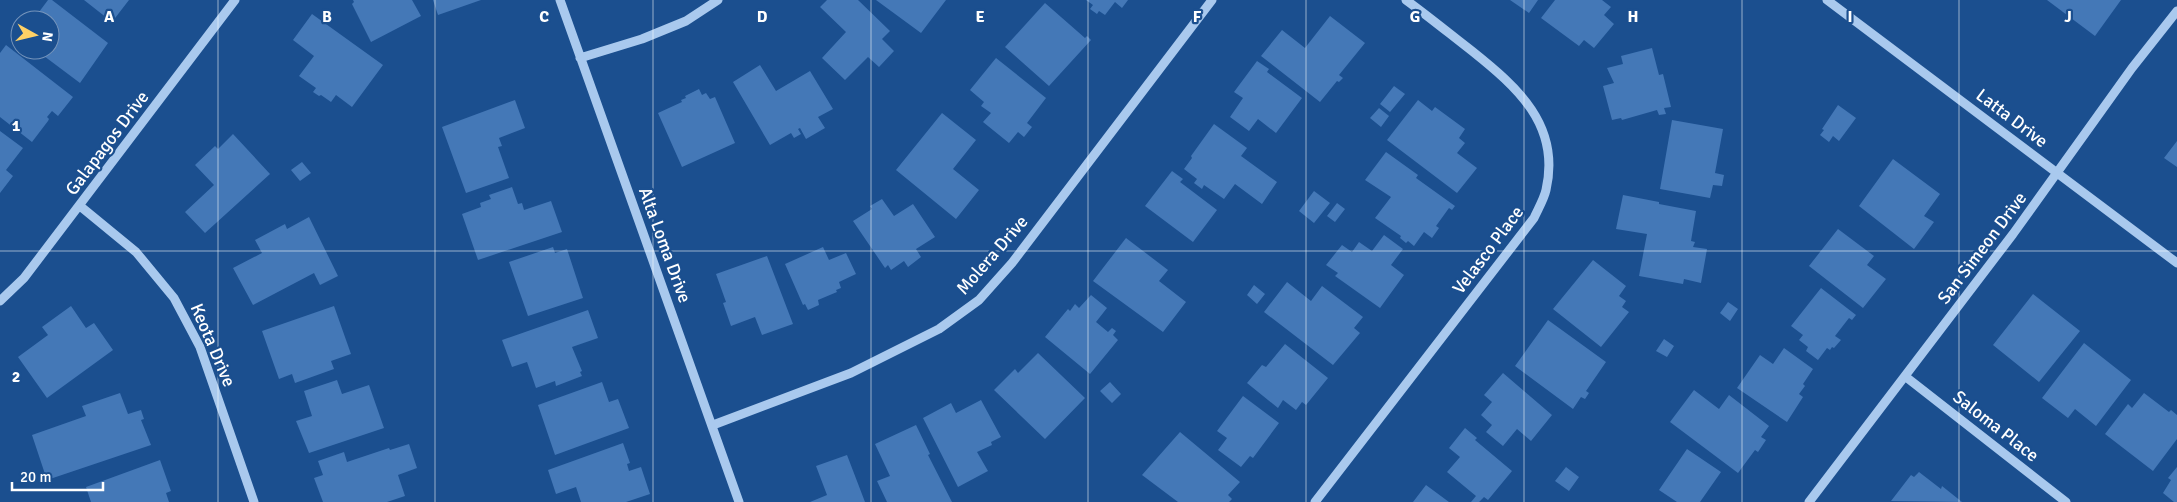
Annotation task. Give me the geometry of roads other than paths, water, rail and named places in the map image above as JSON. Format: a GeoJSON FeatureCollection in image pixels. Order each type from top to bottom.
{"type":"FeatureCollection","features":[{"type":"Feature","properties":{"kind":"street","name":"Galapagos Drive"},"geometry":{"type":"LineString","coordinates":[[0,301],[24,278],[235,0]]}},
{"type":"Feature","properties":{"kind":"street","name":"Alta Loma Drive"},"geometry":{"type":"LineString","coordinates":[[560,0],[739,502]]}},
{"type":"Feature","properties":{"kind":"street"},"geometry":{"type":"LineString","coordinates":[[580,58],[642,39],[686,21],[718,0]]}},
{"type":"Feature","properties":{"kind":"street","name":"Molera Drive"},"geometry":{"type":"LineString","coordinates":[[713,425],[851,373],[939,329],[979,300],[1012,263],[1212,0]]}},
{"type":"Feature","properties":{"kind":"street","name":"Velasco Place"},"geometry":{"type":"LineString","coordinates":[[1315,502],[1534,218],[1546,190],[1548,159],[1543,131],[1525,98],[1498,72],[1406,0]]}},
{"type":"Feature","properties":{"kind":"street","name":"Latta Drive"},"geometry":{"type":"LineString","coordinates":[[1827,0],[2059,172],[2177,263]]}},
{"type":"Feature","properties":{"kind":"street","name":"San Simeon Drive"},"geometry":{"type":"LineString","coordinates":[[1809,502],[1906,377],[2059,172],[2132,68],[2177,11]]}},
{"type":"Feature","properties":{"kind":"street","name":"Keota Drive"},"geometry":{"type":"LineString","coordinates":[[80,206],[136,252],[174,298],[200,347],[254,502]]}},
{"type":"Feature","properties":{"kind":"street","name":"Saloma Place"},"geometry":{"type":"LineString","coordinates":[[1906,377],[2066,502]]}}]}
